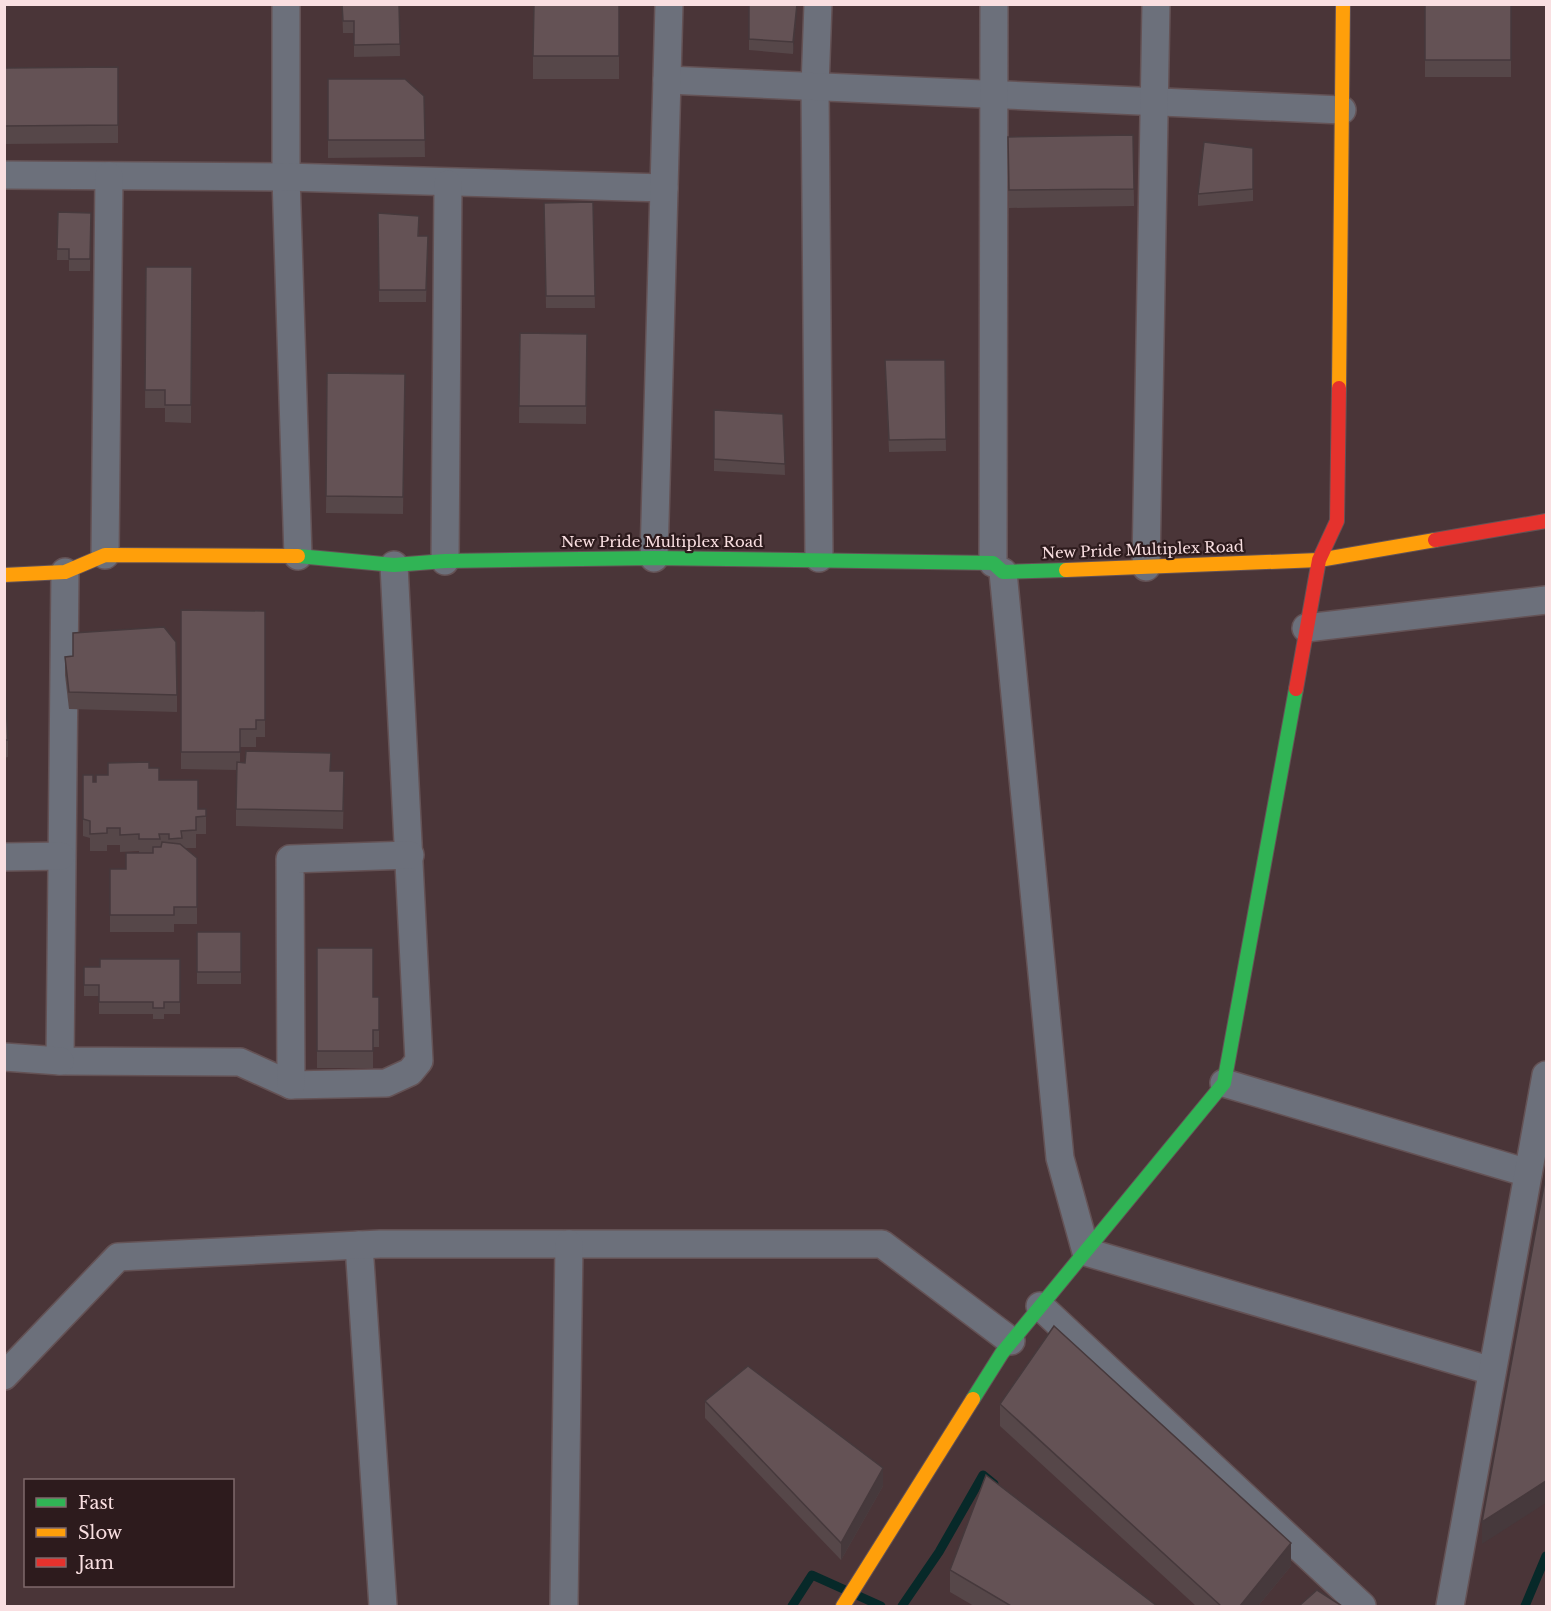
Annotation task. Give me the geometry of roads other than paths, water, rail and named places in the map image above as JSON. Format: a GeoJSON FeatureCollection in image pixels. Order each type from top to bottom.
{"type":"FeatureCollection","features":[{"type":"Feature","properties":{"kind":"street"},"geometry":{"type":"LineString","coordinates":[[286,4],[286,177],[298,556]]}},
{"type":"Feature","properties":{"kind":"street"},"geometry":{"type":"LineString","coordinates":[[654,558],[669,4]]}},
{"type":"Feature","properties":{"kind":"street"},"geometry":{"type":"LineString","coordinates":[[818,4],[816,87],[819,558]]}},
{"type":"Feature","properties":{"kind":"street"},"geometry":{"type":"LineString","coordinates":[[994,4],[998,568],[1060,1158],[1086,1251]]}},
{"type":"Feature","properties":{"kind":"street"},"geometry":{"type":"LineString","coordinates":[[1146,567],[1156,4]]}},
{"type":"Feature","properties":{"kind":"street"},"geometry":{"type":"LineString","coordinates":[[843,1606],[1011,1341],[1224,1083],[1319,560],[1337,521],[1343,4]]}},
{"type":"Feature","properties":{"kind":"street"},"geometry":{"type":"LineString","coordinates":[[667,80],[1342,110]]}},
{"type":"Feature","properties":{"kind":"street"},"geometry":{"type":"LineString","coordinates":[[4,175],[286,177],[664,188]]}},
{"type":"Feature","properties":{"kind":"street"},"geometry":{"type":"LineString","coordinates":[[105,555],[109,176]]}},
{"type":"Feature","properties":{"kind":"street"},"geometry":{"type":"LineString","coordinates":[[445,561],[448,183]]}},
{"type":"Feature","properties":{"kind":"street","name":"New Pride Multiplex Road"},"geometry":{"type":"LineString","coordinates":[[4,575],[65,572],[105,555],[298,556],[394,565],[445,561],[819,558],[998,568],[1146,567],[1319,560],[1546,521]]}},
{"type":"Feature","properties":{"kind":"street"},"geometry":{"type":"LineString","coordinates":[[4,1057],[60,1061],[240,1062],[291,1085],[386,1083],[410,1072],[419,1061],[394,565]]}},
{"type":"Feature","properties":{"kind":"street"},"geometry":{"type":"LineString","coordinates":[[60,1061],[65,572]]}},
{"type":"Feature","properties":{"kind":"street"},"geometry":{"type":"LineString","coordinates":[[1306,628],[1546,600]]}},
{"type":"Feature","properties":{"kind":"street"},"geometry":{"type":"LineString","coordinates":[[291,1085],[290,859],[410,855]]}},
{"type":"Feature","properties":{"kind":"street"},"geometry":{"type":"LineString","coordinates":[[4,857],[61,856]]}},
{"type":"Feature","properties":{"kind":"street"},"geometry":{"type":"LineString","coordinates":[[1450,1606],[1546,1075]]}},
{"type":"Feature","properties":{"kind":"street"},"geometry":{"type":"LineString","coordinates":[[1224,1083],[1528,1173]]}},
{"type":"Feature","properties":{"kind":"street"},"geometry":{"type":"LineString","coordinates":[[564,1606],[569,1244]]}},
{"type":"Feature","properties":{"kind":"street"},"geometry":{"type":"LineString","coordinates":[[4,1376],[118,1257],[359,1245],[882,1244],[1011,1341]]}},
{"type":"Feature","properties":{"kind":"street"},"geometry":{"type":"LineString","coordinates":[[359,1245],[382,1606]]}},
{"type":"Feature","properties":{"kind":"street"},"geometry":{"type":"LineString","coordinates":[[1086,1251],[1492,1371]]}},
{"type":"Feature","properties":{"kind":"street"},"geometry":{"type":"LineString","coordinates":[[1041,1306],[1362,1606]]}},
{"type":"Feature","properties":{"kind":"waterway"},"geometry":{"type":"LineString","coordinates":[[902,1606],[939,1552],[983,1475],[994,1484]]}},
{"type":"Feature","properties":{"kind":"waterway"},"geometry":{"type":"LineString","coordinates":[[1525,1606],[1546,1556]]}},
{"type":"Feature","properties":{"kind":"waterway"},"geometry":{"type":"LineString","coordinates":[[792,1606],[812,1575],[881,1606]]}}]}
